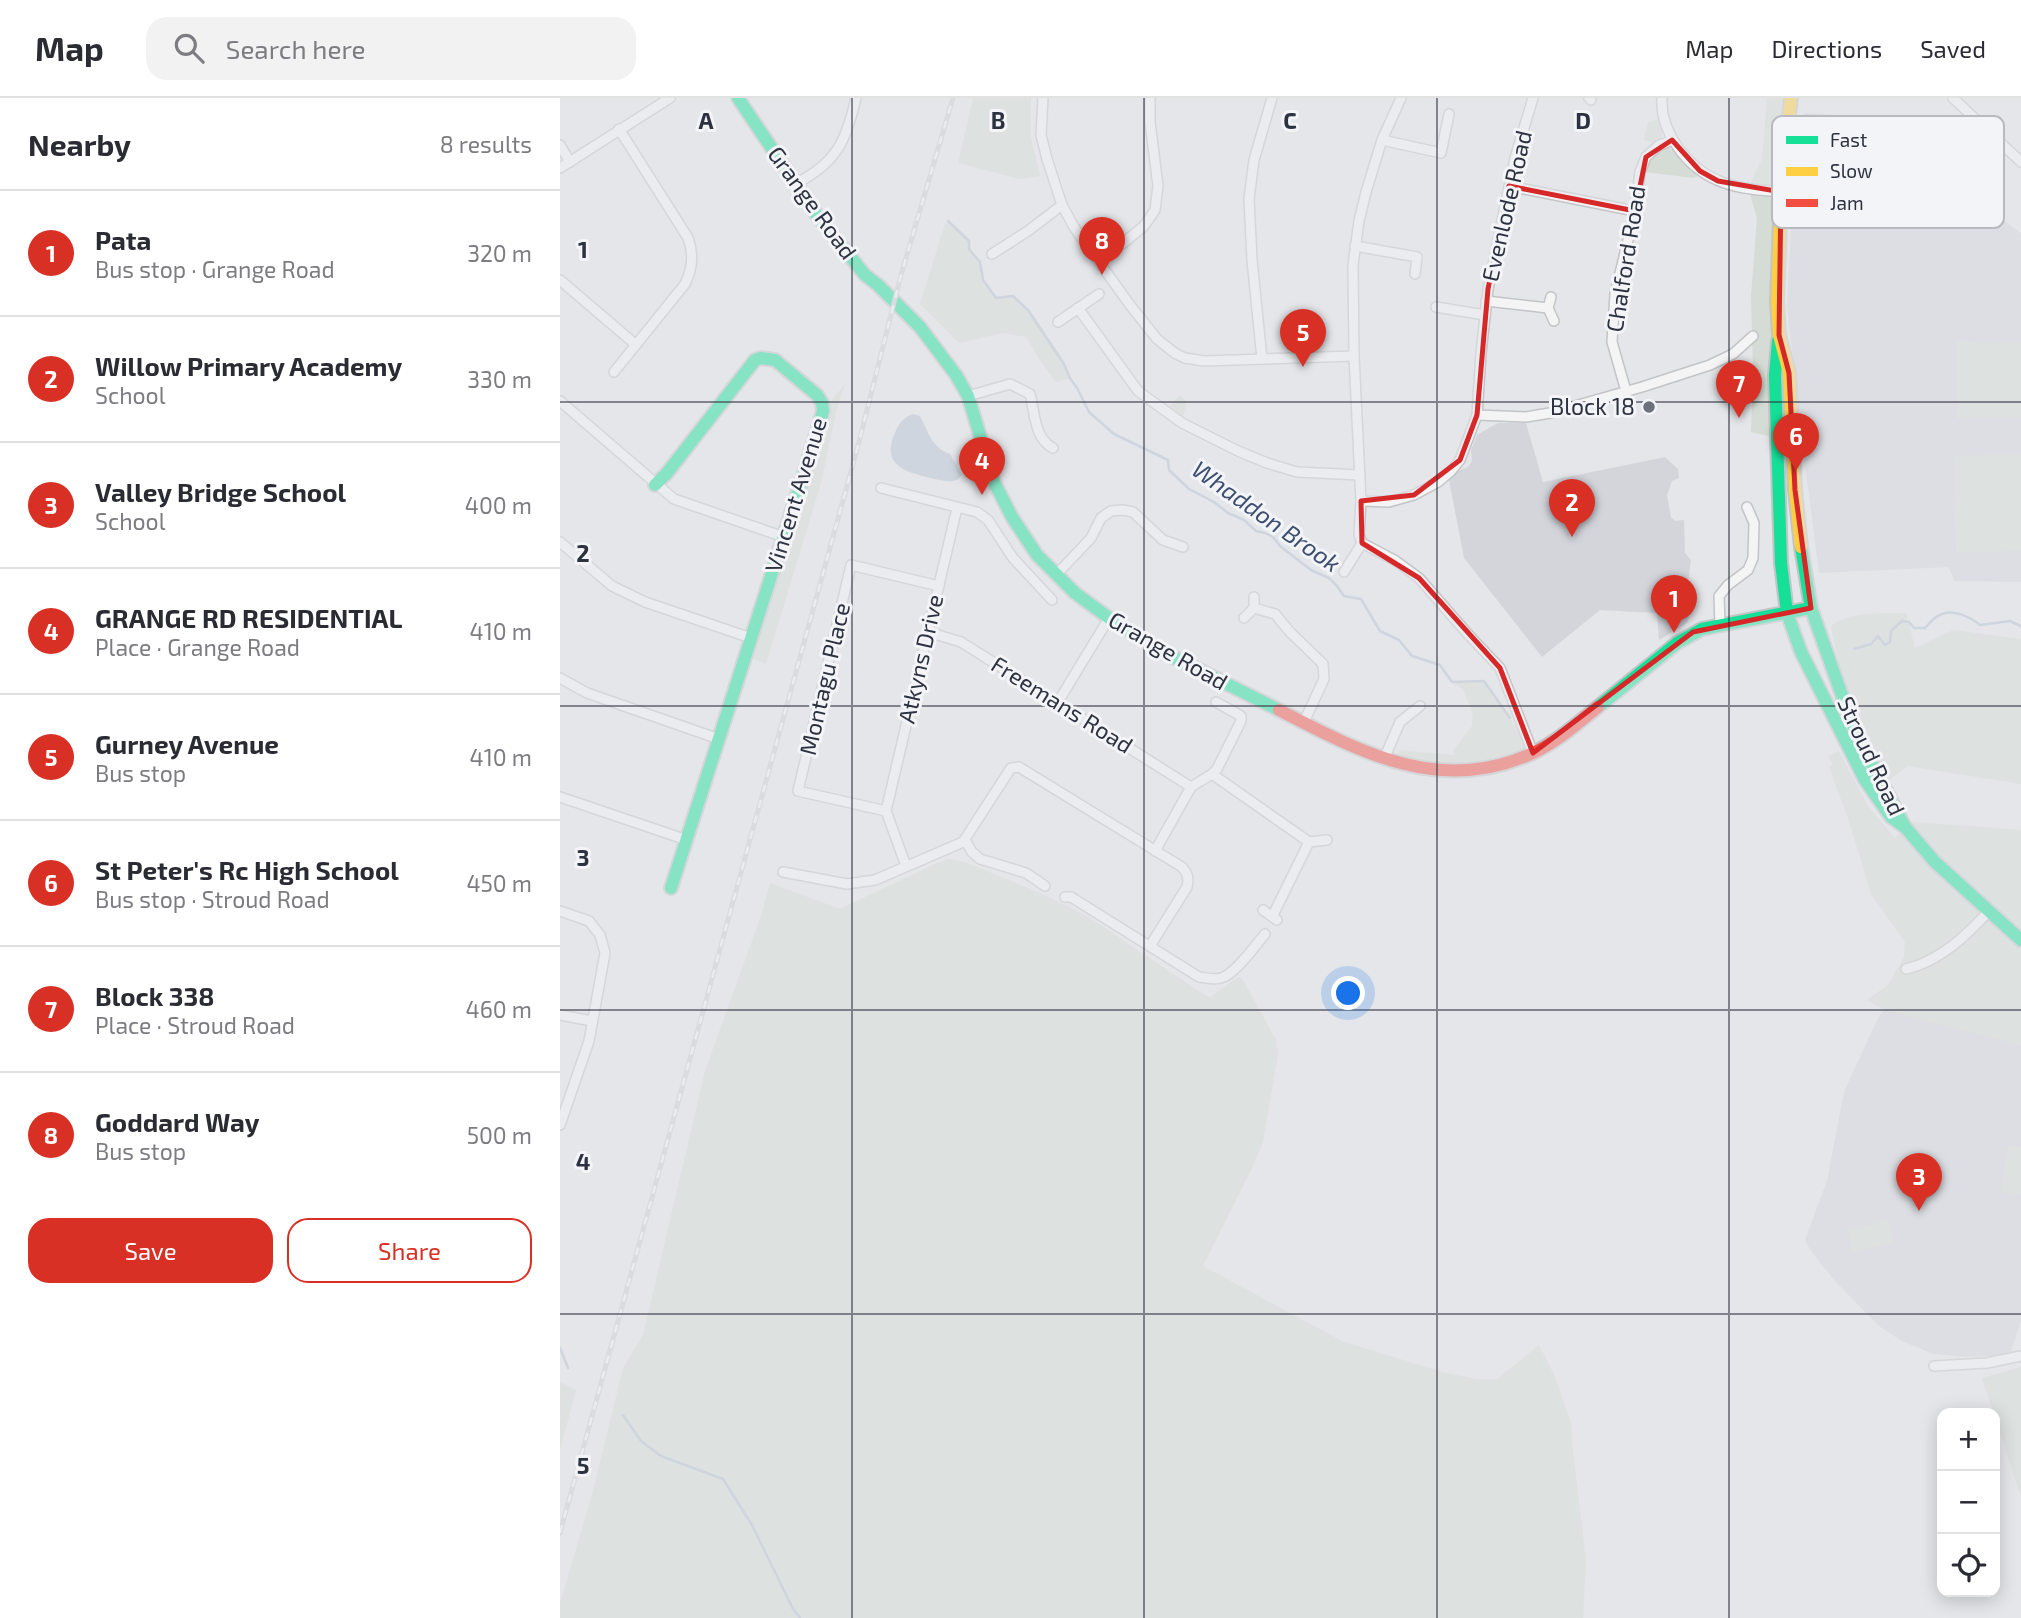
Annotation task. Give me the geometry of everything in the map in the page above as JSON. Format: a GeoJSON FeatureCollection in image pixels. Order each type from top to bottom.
{"type":"FeatureCollection","features":[{"type":"Feature","properties":{"kind":"street"},"geometry":{"type":"LineString","coordinates":[[560,168],[670,98]]}},
{"type":"Feature","properties":{"kind":"street","name":"Grange Road"},"geometry":{"type":"LineString","coordinates":[[738,98],[816,214],[865,275],[920,327],[944,357],[968,396],[983,449],[1000,494],[1025,540],[1056,575],[1109,618],[1164,653],[1303,724],[1384,760],[1415,768],[1461,771],[1498,765],[1533,753],[1567,732],[1693,632],[1811,608]]}},
{"type":"Feature","properties":{"kind":"street"},"geometry":{"type":"LineString","coordinates":[[797,183],[826,164],[838,150],[856,98]]}},
{"type":"Feature","properties":{"kind":"street"},"geometry":{"type":"LineString","coordinates":[[1043,98],[1041,135],[1062,205],[1074,227],[1157,340],[1185,358],[1204,360],[1354,356]]}},
{"type":"Feature","properties":{"kind":"street"},"geometry":{"type":"LineString","coordinates":[[1099,260],[1144,226],[1155,211],[1158,186],[1150,122],[1150,98]]}},
{"type":"Feature","properties":{"kind":"street"},"geometry":{"type":"LineString","coordinates":[[1262,359],[1249,199],[1254,160],[1272,98]]}},
{"type":"Feature","properties":{"kind":"street"},"geometry":{"type":"LineString","coordinates":[[1401,98],[1382,140],[1366,192],[1355,246],[1352,284],[1361,501],[1359,535],[1362,543],[1396,561],[1419,578],[1500,668],[1533,753]]}},
{"type":"Feature","properties":{"kind":"street","name":"Evenlode Road"},"geometry":{"type":"LineString","coordinates":[[1361,501],[1389,502],[1414,495],[1438,482],[1460,460],[1477,415],[1486,300],[1515,158],[1533,98]]}},
{"type":"Feature","properties":{"kind":"street"},"geometry":{"type":"LineString","coordinates":[[1662,98],[1662,108],[1672,140],[1700,171],[1718,181],[1772,191]]}},
{"type":"Feature","properties":{"kind":"street","name":"Stroud Road"},"geometry":{"type":"LineString","coordinates":[[1789,116],[1791,98]]}},
{"type":"Feature","properties":{"kind":"street"},"geometry":{"type":"LineString","coordinates":[[1953,98],[1972,116]]}},
{"type":"Feature","properties":{"kind":"street"},"geometry":{"type":"LineString","coordinates":[[1382,140],[1441,153],[1449,114]]}},
{"type":"Feature","properties":{"kind":"street"},"geometry":{"type":"LineString","coordinates":[[614,372],[685,284],[690,274],[692,249],[688,238],[619,130]]}},
{"type":"Feature","properties":{"kind":"street","name":"Chalford Road"},"geometry":{"type":"LineString","coordinates":[[1626,391],[1612,342],[1615,294],[1635,211],[1640,172],[1646,157],[1658,146],[1672,140]]}},
{"type":"Feature","properties":{"kind":"street"},"geometry":{"type":"LineString","coordinates":[[560,145],[570,162]]}},
{"type":"Feature","properties":{"kind":"street"},"geometry":{"type":"LineString","coordinates":[[2004,146],[2021,162]]}},
{"type":"Feature","properties":{"kind":"street"},"geometry":{"type":"LineString","coordinates":[[1509,186],[1635,211]]}},
{"type":"Feature","properties":{"kind":"street"},"geometry":{"type":"LineString","coordinates":[[992,254],[1062,205]]}},
{"type":"Feature","properties":{"kind":"street","name":"Stroud Road"},"geometry":{"type":"LineString","coordinates":[[1780,228],[1777,302],[1779,335],[1789,373],[1795,490],[1811,608],[1855,732],[1905,827]]}},
{"type":"Feature","properties":{"kind":"street"},"geometry":{"type":"LineString","coordinates":[[1355,246],[1417,257],[1415,274]]}},
{"type":"Feature","properties":{"kind":"street"},"geometry":{"type":"LineString","coordinates":[[560,280],[635,344]]}},
{"type":"Feature","properties":{"kind":"street"},"geometry":{"type":"LineString","coordinates":[[1058,322],[1098,294]]}},
{"type":"Feature","properties":{"kind":"street"},"geometry":{"type":"LineString","coordinates":[[1551,297],[1548,308],[1554,321]]}},
{"type":"Feature","properties":{"kind":"street"},"geometry":{"type":"LineString","coordinates":[[1486,300],[1548,308]]}},
{"type":"Feature","properties":{"kind":"street","name":"Evenlode Road"},"geometry":{"type":"LineString","coordinates":[[1436,307],[1485,315]]}},
{"type":"Feature","properties":{"kind":"street"},"geometry":{"type":"LineString","coordinates":[[1078,308],[1138,391],[1182,423],[1238,451],[1297,472],[1360,475]]}},
{"type":"Feature","properties":{"kind":"street","name":"Stroud Road"},"geometry":{"type":"LineString","coordinates":[[1779,335],[1775,388],[1781,563],[1787,613],[1801,652],[1865,780],[1891,817],[1905,827]]}},
{"type":"Feature","properties":{"kind":"street"},"geometry":{"type":"LineString","coordinates":[[1477,415],[1526,417],[1550,413],[1710,365],[1733,354],[1753,336]]}},
{"type":"Feature","properties":{"kind":"street","name":"Vincent Avenue"},"geometry":{"type":"LineString","coordinates":[[655,485],[755,360],[775,360],[817,395],[822,403],[823,411],[785,537],[671,888]]}},
{"type":"Feature","properties":{"kind":"street"},"geometry":{"type":"LineString","coordinates":[[968,396],[1010,384],[1030,394],[1036,424],[1045,447]]}},
{"type":"Feature","properties":{"kind":"street"},"geometry":{"type":"LineString","coordinates":[[560,401],[674,499],[785,537]]}},
{"type":"Feature","properties":{"kind":"street"},"geometry":{"type":"LineString","coordinates":[[881,488],[977,512],[988,520],[1013,558],[1052,600]]}},
{"type":"Feature","properties":{"kind":"street","name":"Atkyns Drive"},"geometry":{"type":"LineString","coordinates":[[887,811],[957,508]]}},
{"type":"Feature","properties":{"kind":"street"},"geometry":{"type":"LineString","coordinates":[[1720,625],[1719,596],[1728,585],[1748,570],[1753,558],[1754,523],[1747,508]]}},
{"type":"Feature","properties":{"kind":"street"},"geometry":{"type":"LineString","coordinates":[[1056,575],[1091,538],[1101,518],[1111,511],[1123,509],[1133,512],[1163,540],[1183,547]]}},
{"type":"Feature","properties":{"kind":"street"},"geometry":{"type":"LineString","coordinates":[[560,542],[612,586],[645,602],[751,638]]}},
{"type":"Feature","properties":{"kind":"street"},"geometry":{"type":"LineString","coordinates":[[1344,572],[1362,543]]}},
{"type":"Feature","properties":{"kind":"street","name":"Montagu Place"},"geometry":{"type":"LineString","coordinates":[[887,811],[798,791],[851,565],[939,586]]}},
{"type":"Feature","properties":{"kind":"street"},"geometry":{"type":"LineString","coordinates":[[1244,618],[1254,608],[1254,597]]}},
{"type":"Feature","properties":{"kind":"street"},"geometry":{"type":"LineString","coordinates":[[1254,608],[1275,614],[1323,664],[1324,678],[1303,724]]}},
{"type":"Feature","properties":{"kind":"street"},"geometry":{"type":"LineString","coordinates":[[1058,702],[1109,618]]}},
{"type":"Feature","properties":{"kind":"street","name":"Freemans Road"},"geometry":{"type":"LineString","coordinates":[[928,632],[961,642],[1191,787]]}},
{"type":"Feature","properties":{"kind":"street"},"geometry":{"type":"LineString","coordinates":[[560,678],[587,693],[719,739]]}},
{"type":"Feature","properties":{"kind":"street"},"geometry":{"type":"LineString","coordinates":[[1155,851],[1191,787],[1212,774],[1242,719],[1216,702]]}},
{"type":"Feature","properties":{"kind":"street"},"geometry":{"type":"LineString","coordinates":[[1384,760],[1400,722],[1420,706]]}},
{"type":"Feature","properties":{"kind":"street"},"geometry":{"type":"LineString","coordinates":[[1412,714],[1421,721]]}},
{"type":"Feature","properties":{"kind":"street"},"geometry":{"type":"LineString","coordinates":[[1842,737],[1855,732]]}},
{"type":"Feature","properties":{"kind":"street"},"geometry":{"type":"LineString","coordinates":[[783,872],[847,884],[875,880],[964,841],[1011,768],[1019,767],[1182,867],[1189,877],[1187,887],[1150,946]]}},
{"type":"Feature","properties":{"kind":"street"},"geometry":{"type":"LineString","coordinates":[[1212,774],[1309,842],[1327,840]]}},
{"type":"Feature","properties":{"kind":"street"},"geometry":{"type":"LineString","coordinates":[[560,797],[687,840]]}},
{"type":"Feature","properties":{"kind":"street"},"geometry":{"type":"LineString","coordinates":[[887,811],[906,866]]}},
{"type":"Feature","properties":{"kind":"street"},"geometry":{"type":"LineString","coordinates":[[1905,827],[1935,862],[2021,940]]}},
{"type":"Feature","properties":{"kind":"street"},"geometry":{"type":"LineString","coordinates":[[964,841],[980,859],[1037,875],[1045,886]]}},
{"type":"Feature","properties":{"kind":"street"},"geometry":{"type":"LineString","coordinates":[[1263,910],[1275,918],[1309,842]]}},
{"type":"Feature","properties":{"kind":"street"},"geometry":{"type":"LineString","coordinates":[[1065,897],[1071,897],[1199,976],[1211,979],[1225,977],[1265,934]]}},
{"type":"Feature","properties":{"kind":"street"},"geometry":{"type":"LineString","coordinates":[[560,911],[589,921],[600,935],[605,953],[589,1041],[561,1119]]}},
{"type":"Feature","properties":{"kind":"street"},"geometry":{"type":"LineString","coordinates":[[1906,969],[1919,966],[1942,953],[1989,911]]}},
{"type":"Feature","properties":{"kind":"street"},"geometry":{"type":"LineString","coordinates":[[560,1015],[592,1021]]}},
{"type":"Feature","properties":{"kind":"street"},"geometry":{"type":"LineString","coordinates":[[1934,1366],[1987,1363],[2021,1356]]}},
{"type":"Feature","properties":{"kind":"highlighted area"},"geometry":{"type":"Polygon","coordinates":[[[1672,140],[1700,171],[1718,181],[1781,192],[1779,335],[1789,373],[1795,490],[1811,608],[1693,632],[1533,753],[1500,668],[1419,578],[1362,543],[1361,501],[1414,495],[1460,460],[1477,415],[1488,289],[1509,186],[1635,211],[1646,157],[1672,140]]]}},
{"type":"Feature","properties":{"kind":"shaded area"},"geometry":{"type":"Polygon","coordinates":[[[973,98],[1031,98],[1031,137],[1040,176],[1020,179],[958,163],[973,98]]]}},
{"type":"Feature","properties":{"kind":"shaded area"},"geometry":{"type":"Polygon","coordinates":[[[1767,98],[1791,98],[1790,116],[1772,116],[1772,228],[1786,228],[1777,438],[1751,432],[1751,296],[1757,218],[1748,188],[1762,159],[1767,98]]]}},
{"type":"Feature","properties":{"kind":"shaded area"},"geometry":{"type":"Polygon","coordinates":[[[1804,113],[1829,116],[1804,116],[1804,113]]]}},
{"type":"Feature","properties":{"kind":"shaded area"},"geometry":{"type":"Polygon","coordinates":[[[1659,119],[1663,131],[1660,140],[1644,140],[1648,122],[1659,119]]]}},
{"type":"Feature","properties":{"kind":"shaded area"},"geometry":{"type":"Polygon","coordinates":[[[1664,147],[1674,151],[1701,175],[1694,178],[1645,172],[1649,159],[1664,147]]]}},
{"type":"Feature","properties":{"kind":"shaded area"},"geometry":{"type":"Polygon","coordinates":[[[2004,220],[2021,234],[2021,582],[1954,581],[1948,567],[1819,573],[1787,306],[1791,228],[2004,228],[2004,220]]]}},
{"type":"Feature","properties":{"kind":"shaded area"},"geometry":{"type":"Polygon","coordinates":[[[948,221],[969,241],[969,249],[980,262],[983,281],[996,298],[1013,296],[1021,304],[1045,334],[1070,378],[1056,382],[1026,337],[1003,333],[959,343],[920,304],[948,221]]]}},
{"type":"Feature","properties":{"kind":"shaded area"},"geometry":{"type":"Polygon","coordinates":[[[1957,341],[2021,342],[2021,418],[1957,418],[1957,341]]]}},
{"type":"Feature","properties":{"kind":"shaded area"},"geometry":{"type":"Polygon","coordinates":[[[845,384],[836,412],[821,483],[766,664],[749,657],[827,406],[845,384]]]}},
{"type":"Feature","properties":{"kind":"shaded area"},"geometry":{"type":"Polygon","coordinates":[[[1179,395],[1187,401],[1183,416],[1170,407],[1179,395]]]}},
{"type":"Feature","properties":{"kind":"shaded area"},"geometry":{"type":"Polygon","coordinates":[[[1498,423],[1526,423],[1543,482],[1665,457],[1678,469],[1679,478],[1672,481],[1667,495],[1671,517],[1675,521],[1684,520],[1685,553],[1691,560],[1688,582],[1690,612],[1687,623],[1659,640],[1657,613],[1600,610],[1542,657],[1464,558],[1449,480],[1472,461],[1471,450],[1477,435],[1498,423]]]}},
{"type":"Feature","properties":{"kind":"shaded area"},"geometry":{"type":"Polygon","coordinates":[[[2021,454],[2021,551],[1956,552],[1953,456],[2021,454]]]}},
{"type":"Feature","properties":{"kind":"shaded area"},"geometry":{"type":"Polygon","coordinates":[[[1906,613],[1915,648],[1953,630],[2021,639],[2021,784],[1908,766],[1889,780],[1854,710],[1839,665],[1831,626],[1857,616],[1906,613]]]}},
{"type":"Feature","properties":{"kind":"shaded area"},"geometry":{"type":"Polygon","coordinates":[[[1484,681],[1533,753],[1461,771],[1458,764],[1411,760],[1399,753],[1398,750],[1455,755],[1453,751],[1472,726],[1473,714],[1463,689],[1452,682],[1484,681]]]}},
{"type":"Feature","properties":{"kind":"shaded area"},"geometry":{"type":"Polygon","coordinates":[[[1839,751],[1868,806],[1895,838],[1913,822],[2021,830],[2021,1045],[1885,1010],[1867,1000],[1889,984],[1904,957],[1905,942],[1871,894],[1829,767],[1833,765],[1828,756],[1839,751]]]}},
{"type":"Feature","properties":{"kind":"shaded area"},"geometry":{"type":"Polygon","coordinates":[[[948,859],[978,867],[1078,911],[1208,997],[1238,977],[1242,978],[1276,1040],[1278,1054],[1263,1142],[1203,1266],[1342,1341],[1445,1373],[1478,1379],[1497,1379],[1539,1345],[1555,1377],[1571,1423],[1586,1561],[1583,1618],[560,1618],[560,1603],[592,1495],[623,1368],[643,1335],[705,1071],[761,916],[770,883],[840,909],[948,859]]]}},
{"type":"Feature","properties":{"kind":"shaded area"},"geometry":{"type":"Polygon","coordinates":[[[1885,1009],[2021,1045],[2021,1320],[2010,1355],[1965,1357],[1933,1354],[1902,1341],[1879,1326],[1835,1281],[1805,1240],[1827,1181],[1844,1092],[1878,1018],[1885,1009]]]}},
{"type":"Feature","properties":{"kind":"shaded area"},"geometry":{"type":"Polygon","coordinates":[[[2008,1145],[2021,1147],[2021,1195],[2000,1191],[2008,1145]]]}},
{"type":"Feature","properties":{"kind":"shaded area"},"geometry":{"type":"Polygon","coordinates":[[[1888,1220],[1894,1242],[1853,1252],[1848,1230],[1888,1220]]]}},
{"type":"Feature","properties":{"kind":"shaded area"},"geometry":{"type":"Polygon","coordinates":[[[2021,1367],[2021,1497],[2000,1433],[2000,1408],[1992,1408],[1982,1378],[2021,1367]]]}},
{"type":"Feature","properties":{"kind":"shaded area"},"geometry":{"type":"Polygon","coordinates":[[[560,1382],[576,1390],[560,1450],[560,1382]]]}},
{"type":"Feature","properties":{"kind":"water"},"geometry":{"type":"Polygon","coordinates":[[[913,414],[920,416],[934,443],[950,454],[962,475],[957,480],[944,481],[922,476],[905,470],[894,461],[891,452],[894,435],[902,421],[913,414]]]}},
{"type":"Feature","properties":{"kind":"waterway","name":"Whaddon Brook"},"geometry":{"type":"LineString","coordinates":[[948,221],[969,241],[969,249],[980,262],[983,280],[996,298],[1013,296],[1028,310],[1064,364],[1089,412],[1114,434],[1168,460],[1169,470],[1189,489],[1244,520],[1256,531],[1273,537],[1280,546],[1311,570],[1329,578],[1344,596],[1361,599],[1380,631],[1399,640],[1412,656],[1440,665],[1452,682],[1484,681],[1510,718]]}},
{"type":"Feature","properties":{"kind":"waterway"},"geometry":{"type":"LineString","coordinates":[[1854,649],[1871,644],[1878,636],[1885,645],[1890,642],[1891,631],[1902,621],[1909,622],[1914,628],[1925,628],[1936,617],[1949,612],[1966,616],[1980,625],[2010,621],[2021,626]]}},
{"type":"Feature","properties":{"kind":"waterway"},"geometry":{"type":"LineString","coordinates":[[560,1348],[568,1368]]}},
{"type":"Feature","properties":{"kind":"waterway"},"geometry":{"type":"LineString","coordinates":[[623,1415],[641,1441],[661,1456],[723,1479],[752,1525],[800,1618]]}},
{"type":"Feature","properties":{"kind":"railway"},"geometry":{"type":"LineString","coordinates":[[560,1533],[859,442],[901,275],[953,98]]}},
{"type":"Feature","properties":{"kind":"traffic: fast"},"geometry":{"type":"LineString","coordinates":[[738,98],[816,214],[865,275],[920,327],[956,375],[968,396],[994,482],[1012,517],[1037,555],[1075,593],[1109,618],[1165,653],[1279,710]]}},
{"type":"Feature","properties":{"kind":"traffic: fast"},"geometry":{"type":"LineString","coordinates":[[1778,341],[1775,375],[1781,563],[1787,613],[1801,652],[1865,780],[1891,817],[1905,827],[1935,862],[2021,940]]}},
{"type":"Feature","properties":{"kind":"traffic: fast"},"geometry":{"type":"LineString","coordinates":[[655,485],[755,360],[775,360],[817,395],[822,403],[823,411],[806,467],[671,888]]}},
{"type":"Feature","properties":{"kind":"traffic: fast"},"geometry":{"type":"LineString","coordinates":[[1801,547],[1811,608],[1855,732],[1905,827]]}},
{"type":"Feature","properties":{"kind":"traffic: fast"},"geometry":{"type":"LineString","coordinates":[[1598,707],[1677,643],[1702,629],[1811,608]]}},
{"type":"Feature","properties":{"kind":"traffic: slow"},"geometry":{"type":"LineString","coordinates":[[1789,116],[1791,98]]}},
{"type":"Feature","properties":{"kind":"traffic: slow"},"geometry":{"type":"LineString","coordinates":[[1780,228],[1777,302],[1779,335],[1789,373],[1801,547]]}},
{"type":"Feature","properties":{"kind":"traffic: jam"},"geometry":{"type":"LineString","coordinates":[[1279,710],[1340,740],[1402,763],[1434,769],[1466,770],[1499,765],[1542,749],[1598,707]]}},
{"type":"Feature","properties":{"kind":"place","name":"Goddard Way"},"geometry":{"type":"Point","coordinates":[1102,275]}},
{"type":"Feature","properties":{"kind":"place","name":"Gurney Avenue"},"geometry":{"type":"Point","coordinates":[1303,367]}},
{"type":"Feature","properties":{"kind":"place","name":"Block 18"},"geometry":{"type":"Point","coordinates":[1649,407]}},
{"type":"Feature","properties":{"kind":"place","name":"Block 338"},"geometry":{"type":"Point","coordinates":[1739,418]}},
{"type":"Feature","properties":{"kind":"place","name":"St Peter's Rc High School"},"geometry":{"type":"Point","coordinates":[1796,471]}},
{"type":"Feature","properties":{"kind":"place","name":"GRANGE RD RESIDENTIAL"},"geometry":{"type":"Point","coordinates":[982,495]}},
{"type":"Feature","properties":{"kind":"place","name":"Willow Primary Academy"},"geometry":{"type":"Point","coordinates":[1572,537]}},
{"type":"Feature","properties":{"kind":"place","name":"Pata"},"geometry":{"type":"Point","coordinates":[1674,633]}},
{"type":"Feature","properties":{"kind":"place","name":"Valley Bridge School"},"geometry":{"type":"Point","coordinates":[1919,1211]}}]}
